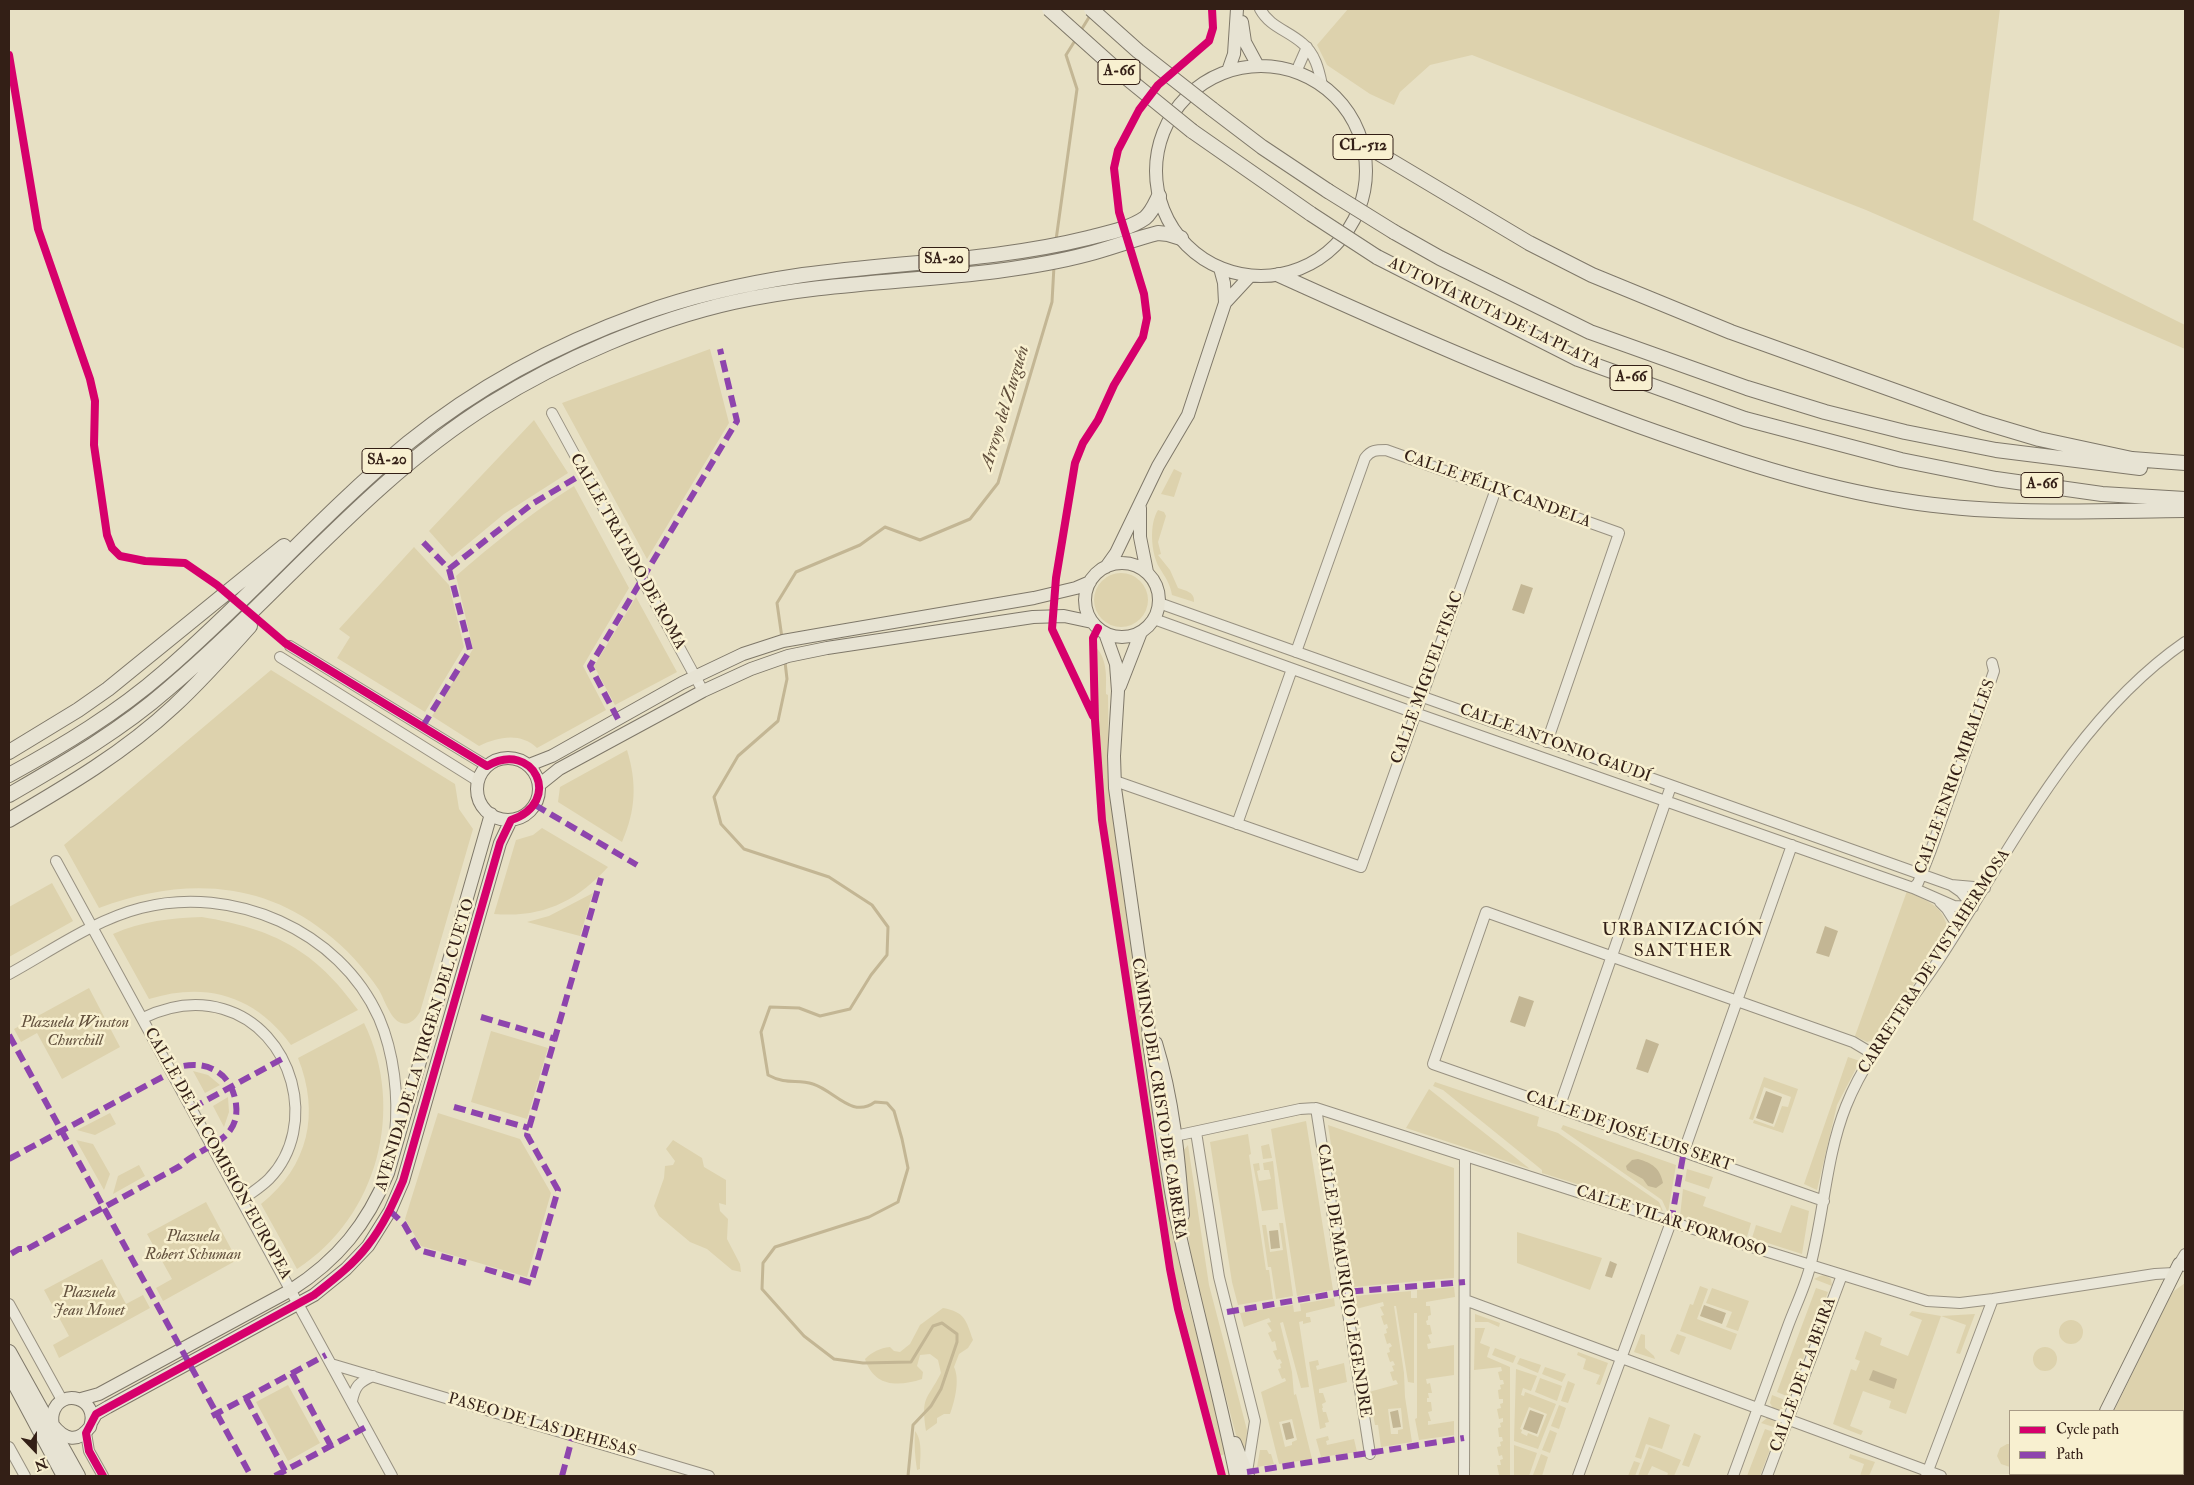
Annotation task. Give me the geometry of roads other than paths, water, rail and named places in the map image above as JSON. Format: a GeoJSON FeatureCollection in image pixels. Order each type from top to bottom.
{"type":"FeatureCollection","features":[{"type":"Feature","properties":{"kind":"highway","name":"AUTOVÍA RUTA DE LA PLATA"},"geometry":{"type":"LineString","coordinates":[[1049,9],[1117,70],[1192,131],[1311,214],[1377,257],[1578,359],[1745,419],[1901,460],[1996,479],[2102,494],[2185,499]]}},
{"type":"Feature","properties":{"kind":"highway","name":"AUTOVÍA RUTA DE LA PLATA"},"geometry":{"type":"LineString","coordinates":[[1091,9],[1138,51],[1262,147],[1328,191],[1440,258],[1590,332],[1747,388],[1824,412],[1996,450],[2099,464],[2185,471]]}},
{"type":"Feature","properties":{"kind":"highway"},"geometry":{"type":"LineString","coordinates":[[1363,144],[1529,243],[1592,275],[1731,332],[1982,422],[2039,439],[2132,459],[2185,463]]}},
{"type":"Feature","properties":{"kind":"highway","name":"SA-20"},"geometry":{"type":"LineString","coordinates":[[9,775],[89,729],[162,674],[213,628],[338,505],[410,442],[482,390],[559,349],[643,313],[738,286],[851,269],[1036,249],[1070,242],[1132,225],[1148,215],[1159,196]]}},
{"type":"Feature","properties":{"kind":"highway","name":"SA-20"},"geometry":{"type":"LineString","coordinates":[[9,795],[96,743],[166,691],[224,638],[388,479],[454,428],[491,403],[564,364],[651,328],[732,302],[838,286],[995,271],[1034,265],[1070,258],[1158,233],[1181,238]]}},
{"type":"Feature","properties":{"kind":"highway"},"geometry":{"type":"LineString","coordinates":[[1279,275],[1440,348],[1546,392],[1687,443],[1814,482],[1896,500],[1950,507],[2054,512],[2185,510]]}},
{"type":"Feature","properties":{"kind":"highway"},"geometry":{"type":"LineString","coordinates":[[9,752],[78,710],[108,689],[275,554],[302,529],[338,505]]}},
{"type":"Feature","properties":{"kind":"highway"},"geometry":{"type":"LineString","coordinates":[[9,820],[104,761],[174,706],[245,631],[321,542]]}},
{"type":"Feature","properties":{"kind":"highway"},"geometry":{"type":"LineString","coordinates":[[9,1352],[32,1395],[56,1431],[78,1476]]}},
{"type":"Feature","properties":{"kind":"highway"},"geometry":{"type":"LineString","coordinates":[[9,1373],[64,1476]]}},
{"type":"Feature","properties":{"kind":"main road"},"geometry":{"type":"LineString","coordinates":[[1238,9],[1245,42],[1258,66]]}},
{"type":"Feature","properties":{"kind":"main road"},"geometry":{"type":"LineString","coordinates":[[1228,72],[1234,54],[1238,9]]}},
{"type":"Feature","properties":{"kind":"main road","name":"CL-512"},"geometry":{"type":"LineString","coordinates":[[1258,66],[1296,72],[1322,85],[1348,111],[1363,144],[1366,181],[1364,194],[1352,225],[1325,254],[1302,267],[1279,275],[1250,276],[1220,268],[1201,257],[1181,238],[1172,225],[1159,196],[1158,162],[1162,139],[1168,124],[1185,99],[1202,85],[1228,72],[1258,66]]}},
{"type":"Feature","properties":{"kind":"main road"},"geometry":{"type":"LineString","coordinates":[[1106,567],[1116,553],[1158,466],[1188,416],[1225,303],[1224,283],[1220,268]]}},
{"type":"Feature","properties":{"kind":"main road"},"geometry":{"type":"LineString","coordinates":[[1225,303],[1250,276]]}},
{"type":"Feature","properties":{"kind":"main road"},"geometry":{"type":"LineString","coordinates":[[1140,506],[1140,537],[1147,572]]}},
{"type":"Feature","properties":{"kind":"main road"},"geometry":{"type":"LineString","coordinates":[[1118,691],[1141,632],[1154,619],[1159,603],[1158,592],[1154,581],[1147,572],[1138,566],[1127,563],[1116,564],[1096,573],[1090,582],[1085,602],[1087,613],[1092,622],[1105,633],[1117,637],[1141,632]]}},
{"type":"Feature","properties":{"kind":"main road"},"geometry":{"type":"LineString","coordinates":[[529,765],[552,756],[695,676],[743,654],[783,641],[1034,598],[1090,582]]}},
{"type":"Feature","properties":{"kind":"main road"},"geometry":{"type":"LineString","coordinates":[[539,785],[559,769],[703,691],[751,669],[788,656],[827,648],[1033,617],[1064,616],[1092,622]]}},
{"type":"Feature","properties":{"kind":"main road"},"geometry":{"type":"LineString","coordinates":[[1105,633],[1114,657],[1118,691],[1114,756],[1119,820],[1148,1020],[1149,1044],[1172,1194],[1195,1304],[1223,1413],[1244,1475]]}},
{"type":"Feature","properties":{"kind":"main road"},"geometry":{"type":"LineString","coordinates":[[514,758],[529,765],[536,775],[539,785],[538,797],[533,808],[524,816],[512,820],[501,819],[490,814],[482,806],[477,792],[478,781],[488,766],[499,759],[514,758]]}},
{"type":"Feature","properties":{"kind":"main road","name":"AVENIDA DE LA VIRGEN DEL CUETO"},"geometry":{"type":"LineString","coordinates":[[81,1399],[100,1394],[290,1290],[335,1256],[358,1230],[377,1199],[388,1173],[475,876],[490,814]]}},
{"type":"Feature","properties":{"kind":"main road","name":"AVENIDA DE LA VIRGEN DEL CUETO"},"geometry":{"type":"LineString","coordinates":[[89,1427],[96,1414],[108,1407],[299,1305],[346,1269],[368,1246],[390,1211],[403,1181],[500,843],[512,820]]}},
{"type":"Feature","properties":{"kind":"main road"},"geometry":{"type":"LineString","coordinates":[[1148,1020],[1164,1068],[1175,1136],[1184,1223],[1183,1240]]}},
{"type":"Feature","properties":{"kind":"main road"},"geometry":{"type":"LineString","coordinates":[[1154,1073],[1163,1095],[1168,1130],[1175,1136]]}},
{"type":"Feature","properties":{"kind":"main road"},"geometry":{"type":"LineString","coordinates":[[1172,1194],[1175,1173],[1170,1144],[1175,1136]]}},
{"type":"Feature","properties":{"kind":"main road"},"geometry":{"type":"LineString","coordinates":[[2107,1410],[2181,1264]]}},
{"type":"Feature","properties":{"kind":"main road"},"geometry":{"type":"LineString","coordinates":[[9,1373],[44,1425],[70,1438],[78,1437],[89,1427],[92,1413],[88,1405],[81,1399],[71,1398],[60,1402],[32,1395]]}},
{"type":"Feature","properties":{"kind":"main road"},"geometry":{"type":"LineString","coordinates":[[60,1402],[52,1414],[56,1431],[54,1445],[69,1476]]}},
{"type":"Feature","properties":{"kind":"street"},"geometry":{"type":"LineString","coordinates":[[1260,9],[1267,20],[1274,26],[1288,33],[1307,47],[1318,66],[1322,85]]}},
{"type":"Feature","properties":{"kind":"street"},"geometry":{"type":"LineString","coordinates":[[1296,72],[1307,47]]}},
{"type":"Feature","properties":{"kind":"street","name":"CALLE TRATADO DE ROMA"},"geometry":{"type":"LineString","coordinates":[[552,413],[703,691]]}},
{"type":"Feature","properties":{"kind":"street","name":"CALLE FÉLIX CANDELA"},"geometry":{"type":"LineString","coordinates":[[1296,652],[1365,458],[1374,450],[1386,450],[1619,533],[1546,742]]}},
{"type":"Feature","properties":{"kind":"street","name":"CALLE MIGUEL FISAC"},"geometry":{"type":"LineString","coordinates":[[1237,824],[1361,867],[1496,489]]}},
{"type":"Feature","properties":{"kind":"street","name":"CALLE ANTONIO GAUDÍ"},"geometry":{"type":"LineString","coordinates":[[1159,603],[1420,698],[1951,885],[1961,892],[1973,907]]}},
{"type":"Feature","properties":{"kind":"street","name":"CALLE ANTONIO GAUDÍ"},"geometry":{"type":"LineString","coordinates":[[1154,619],[1913,888],[1954,906],[1973,907]]}},
{"type":"Feature","properties":{"kind":"street","name":"CARRETERA DE VISTAHERMOSA"},"geometry":{"type":"LineString","coordinates":[[1732,1476],[1810,1266],[1835,1144],[1845,1109],[1872,1054],[1922,985],[2062,768],[2111,707],[2136,682],[2185,642]]}},
{"type":"Feature","properties":{"kind":"street"},"geometry":{"type":"LineString","coordinates":[[290,646],[488,766]]}},
{"type":"Feature","properties":{"kind":"street"},"geometry":{"type":"LineString","coordinates":[[280,658],[478,781]]}},
{"type":"Feature","properties":{"kind":"street","name":"CALLE ENRIC MIRALLES"},"geometry":{"type":"LineString","coordinates":[[1913,888],[1918,883],[1992,680],[1994,671],[1992,663]]}},
{"type":"Feature","properties":{"kind":"street"},"geometry":{"type":"LineString","coordinates":[[1115,781],[1237,824],[1292,669]]}},
{"type":"Feature","properties":{"kind":"street"},"geometry":{"type":"LineString","coordinates":[[1559,1108],[1671,786]]}},
{"type":"Feature","properties":{"kind":"street"},"geometry":{"type":"LineString","coordinates":[[1684,1151],[1792,845]]}},
{"type":"Feature","properties":{"kind":"street","name":"CALLE DE LA COMISIÓN EUROPEA"},"geometry":{"type":"LineString","coordinates":[[56,861],[392,1476]]}},
{"type":"Feature","properties":{"kind":"street","name":"CALLE ANTONIO GAUDÍ"},"geometry":{"type":"LineString","coordinates":[[1951,885],[1985,888]]}},
{"type":"Feature","properties":{"kind":"street","name":"CALLE ANTONIO GAUDÍ"},"geometry":{"type":"LineString","coordinates":[[1938,900],[1947,909],[1959,928]]}},
{"type":"Feature","properties":{"kind":"street"},"geometry":{"type":"LineString","coordinates":[[9,974],[93,928],[141,908],[168,903],[199,902],[227,904],[270,917],[306,934],[330,954],[364,991],[379,1019],[393,1075],[396,1102],[393,1154]]}},
{"type":"Feature","properties":{"kind":"street","name":"CALLE DE JOSÉ LUIS SERT"},"geometry":{"type":"LineString","coordinates":[[1612,958],[1486,912],[1433,1064],[1824,1201]]}},
{"type":"Feature","properties":{"kind":"street"},"geometry":{"type":"LineString","coordinates":[[1612,958],[1853,1042],[1872,1054]]}},
{"type":"Feature","properties":{"kind":"street"},"geometry":{"type":"LineString","coordinates":[[142,1018],[177,1005],[203,1005],[224,1009],[247,1020],[265,1034],[282,1059],[294,1091],[297,1110],[295,1131],[289,1146],[269,1178],[242,1200]]}},
{"type":"Feature","properties":{"kind":"street","name":"CALLE VILAR FORMOSO"},"geometry":{"type":"LineString","coordinates":[[1175,1136],[1300,1109],[1316,1108],[1810,1266],[1927,1301],[1960,1303],[1992,1299],[2155,1274],[2181,1264]]}},
{"type":"Feature","properties":{"kind":"street","name":"CALLE DE MAURICIO LEGENDRE"},"geometry":{"type":"LineString","coordinates":[[1316,1108],[1370,1454]]}},
{"type":"Feature","properties":{"kind":"street"},"geometry":{"type":"LineString","coordinates":[[1196,1132],[1219,1277],[1255,1421],[1244,1475]]}},
{"type":"Feature","properties":{"kind":"street"},"geometry":{"type":"LineString","coordinates":[[1464,1476],[1465,1156]]}},
{"type":"Feature","properties":{"kind":"street"},"geometry":{"type":"LineString","coordinates":[[1578,1476],[1671,1222]]}},
{"type":"Feature","properties":{"kind":"street","name":"CALLE DE LA BEIRA"},"geometry":{"type":"LineString","coordinates":[[1767,1476],[1842,1275]]}},
{"type":"Feature","properties":{"kind":"street"},"geometry":{"type":"LineString","coordinates":[[1926,1474],[1992,1299]]}},
{"type":"Feature","properties":{"kind":"street"},"geometry":{"type":"LineString","coordinates":[[1465,1300],[1788,1419],[1926,1474],[1942,1476]]}},
{"type":"Feature","properties":{"kind":"street"},"geometry":{"type":"LineString","coordinates":[[9,1304],[60,1402]]}},
{"type":"Feature","properties":{"kind":"street","name":"PASEO DE LAS DEHESAS"},"geometry":{"type":"LineString","coordinates":[[331,1364],[680,1471],[707,1476]]}},
{"type":"Feature","properties":{"kind":"street"},"geometry":{"type":"LineString","coordinates":[[352,1401],[355,1387],[361,1381],[373,1376]]}},
{"type":"Feature","properties":{"kind":"street"},"geometry":{"type":"LineString","coordinates":[[89,1427],[90,1451],[103,1476]]}},
{"type":"Feature","properties":{"kind":"street"},"geometry":{"type":"LineString","coordinates":[[9,1447],[25,1476]]}},
{"type":"Feature","properties":{"kind":"waterway","name":"Arroyo del Zurguén"},"geometry":{"type":"LineString","coordinates":[[1080,32],[1091,14]]}},
{"type":"Feature","properties":{"kind":"waterway","name":"Arroyo del Zurguén"},"geometry":{"type":"LineString","coordinates":[[1056,240],[1077,89],[1066,55],[1076,39]]}},
{"type":"Feature","properties":{"kind":"waterway","name":"Arroyo del Zurguén"},"geometry":{"type":"LineString","coordinates":[[782,638],[777,603],[796,572],[860,545],[885,527],[920,540],[970,519],[998,483],[1052,302],[1054,266]]}},
{"type":"Feature","properties":{"kind":"waterway","name":"Arroyo del Zurguén"},"geometry":{"type":"LineString","coordinates":[[785,662],[787,679],[778,721],[738,756],[714,797],[721,824],[744,849],[829,877],[872,905],[888,927],[887,955],[871,975],[850,1009],[820,1016],[799,1008],[770,1007],[761,1032],[768,1075],[781,1080],[813,1084],[851,1106],[867,1106],[875,1102],[887,1103],[894,1111],[908,1168],[898,1202],[869,1217],[775,1247],[763,1263],[762,1289],[804,1336],[834,1359],[863,1363],[911,1362],[933,1326],[942,1323],[957,1334],[957,1342],[941,1389],[931,1406],[913,1425],[908,1476]]}},
{"type":"Feature","properties":{"kind":"district","name":"URBANIZACIÓN SANTHER"},"geometry":{"type":"Point","coordinates":[1683,941]}},
{"type":"Feature","properties":{"kind":"park label","name":"Plazuela Winston Churchill"},"geometry":{"type":"Point","coordinates":[75,1033]}},
{"type":"Feature","properties":{"kind":"park label","name":"Plazuela Robert Schuman"},"geometry":{"type":"Point","coordinates":[193,1247]}},
{"type":"Feature","properties":{"kind":"park label","name":"Plazuela Jean Monet"},"geometry":{"type":"Point","coordinates":[89,1303]}}]}
